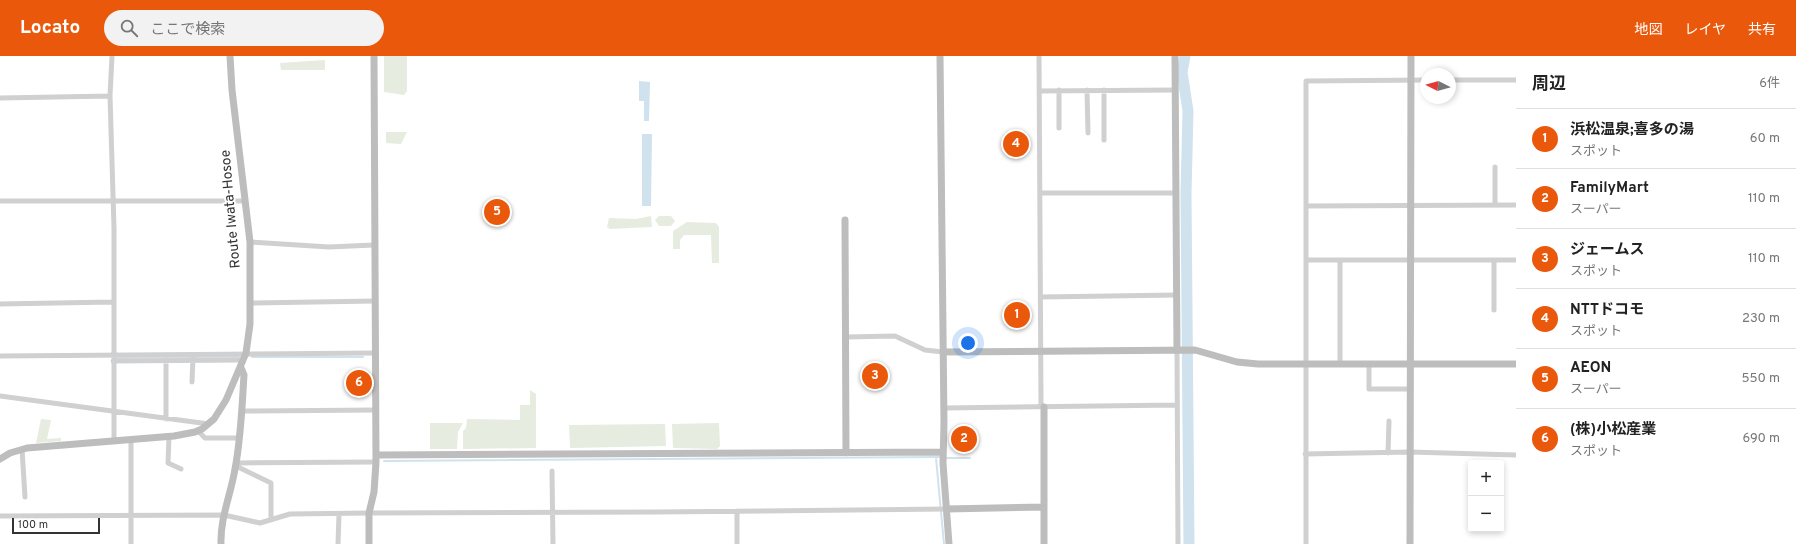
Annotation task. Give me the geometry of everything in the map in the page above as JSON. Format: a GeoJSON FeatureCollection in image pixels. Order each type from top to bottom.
{"type":"FeatureCollection","features":[{"type":"Feature","properties":{"kind":"street"},"geometry":{"type":"LineString","coordinates":[[112,56],[110,96],[114,441]]}},
{"type":"Feature","properties":{"kind":"street","name":"Route Iwata-Hosoe"},"geometry":{"type":"LineString","coordinates":[[0,459],[10,453],[22,449],[185,435],[198,431],[209,424],[222,406],[245,357],[250,324],[250,242],[232,90],[230,56]]}},
{"type":"Feature","properties":{"kind":"street"},"geometry":{"type":"LineString","coordinates":[[369,544],[369,513],[373,498],[376,458],[374,56]]}},
{"type":"Feature","properties":{"kind":"street"},"geometry":{"type":"LineString","coordinates":[[940,56],[944,443],[939,452],[947,509],[949,544]]}},
{"type":"Feature","properties":{"kind":"street"},"geometry":{"type":"LineString","coordinates":[[1039,56],[1041,404],[1044,407],[1044,544]]}},
{"type":"Feature","properties":{"kind":"street"},"geometry":{"type":"LineString","coordinates":[[1175,56],[1178,544]]}},
{"type":"Feature","properties":{"kind":"street"},"geometry":{"type":"LineString","coordinates":[[1410,544],[1411,56]]}},
{"type":"Feature","properties":{"kind":"street"},"geometry":{"type":"LineString","coordinates":[[1306,544],[1306,81],[1420,80]]}},
{"type":"Feature","properties":{"kind":"street"},"geometry":{"type":"LineString","coordinates":[[1456,80],[1516,80]]}},
{"type":"Feature","properties":{"kind":"street"},"geometry":{"type":"LineString","coordinates":[[1059,90],[1059,128]]}},
{"type":"Feature","properties":{"kind":"street"},"geometry":{"type":"LineString","coordinates":[[1087,90],[1088,133]]}},
{"type":"Feature","properties":{"kind":"street"},"geometry":{"type":"LineString","coordinates":[[1104,90],[1104,140]]}},
{"type":"Feature","properties":{"kind":"street"},"geometry":{"type":"LineString","coordinates":[[1039,91],[1176,90]]}},
{"type":"Feature","properties":{"kind":"street"},"geometry":{"type":"LineString","coordinates":[[0,98],[110,96]]}},
{"type":"Feature","properties":{"kind":"street"},"geometry":{"type":"LineString","coordinates":[[1495,205],[1496,167]]}},
{"type":"Feature","properties":{"kind":"street"},"geometry":{"type":"LineString","coordinates":[[1040,193],[1176,193]]}},
{"type":"Feature","properties":{"kind":"street"},"geometry":{"type":"LineString","coordinates":[[0,201],[245,201]]}},
{"type":"Feature","properties":{"kind":"street"},"geometry":{"type":"LineString","coordinates":[[1306,206],[1516,205]]}},
{"type":"Feature","properties":{"kind":"street"},"geometry":{"type":"LineString","coordinates":[[845,220],[846,453]]}},
{"type":"Feature","properties":{"kind":"street"},"geometry":{"type":"LineString","coordinates":[[250,242],[329,247],[374,245]]}},
{"type":"Feature","properties":{"kind":"street"},"geometry":{"type":"LineString","coordinates":[[1306,260],[1516,260]]}},
{"type":"Feature","properties":{"kind":"street"},"geometry":{"type":"LineString","coordinates":[[1340,260],[1340,364]]}},
{"type":"Feature","properties":{"kind":"street"},"geometry":{"type":"LineString","coordinates":[[1494,260],[1494,310]]}},
{"type":"Feature","properties":{"kind":"street"},"geometry":{"type":"LineString","coordinates":[[1041,297],[1177,295]]}},
{"type":"Feature","properties":{"kind":"street"},"geometry":{"type":"LineString","coordinates":[[0,304],[113,302]]}},
{"type":"Feature","properties":{"kind":"street"},"geometry":{"type":"LineString","coordinates":[[250,302],[375,302]]}},
{"type":"Feature","properties":{"kind":"street"},"geometry":{"type":"LineString","coordinates":[[846,337],[895,336],[925,350],[943,352],[1195,350],[1242,363],[1516,364]]}},
{"type":"Feature","properties":{"kind":"street"},"geometry":{"type":"LineString","coordinates":[[113,358],[245,357],[375,352]]}},
{"type":"Feature","properties":{"kind":"street"},"geometry":{"type":"LineString","coordinates":[[0,356],[166,360],[193,357]]}},
{"type":"Feature","properties":{"kind":"street"},"geometry":{"type":"LineString","coordinates":[[192,382],[193,357]]}},
{"type":"Feature","properties":{"kind":"street"},"geometry":{"type":"LineString","coordinates":[[166,360],[166,419]]}},
{"type":"Feature","properties":{"kind":"street"},"geometry":{"type":"LineString","coordinates":[[1369,364],[1369,389],[1410,390]]}},
{"type":"Feature","properties":{"kind":"street"},"geometry":{"type":"LineString","coordinates":[[221,544],[224,515],[236,464],[239,438],[244,375],[241,368]]}},
{"type":"Feature","properties":{"kind":"street"},"geometry":{"type":"LineString","coordinates":[[0,396],[209,424]]}},
{"type":"Feature","properties":{"kind":"street"},"geometry":{"type":"LineString","coordinates":[[944,408],[1177,405]]}},
{"type":"Feature","properties":{"kind":"street"},"geometry":{"type":"LineString","coordinates":[[241,411],[376,410]]}},
{"type":"Feature","properties":{"kind":"street"},"geometry":{"type":"LineString","coordinates":[[1388,453],[1389,421]]}},
{"type":"Feature","properties":{"kind":"street"},"geometry":{"type":"LineString","coordinates":[[198,431],[205,438],[239,438]]}},
{"type":"Feature","properties":{"kind":"street"},"geometry":{"type":"LineString","coordinates":[[169,437],[168,463],[181,469]]}},
{"type":"Feature","properties":{"kind":"street"},"geometry":{"type":"LineString","coordinates":[[131,439],[131,544]]}},
{"type":"Feature","properties":{"kind":"street"},"geometry":{"type":"LineString","coordinates":[[22,449],[25,497]]}},
{"type":"Feature","properties":{"kind":"street"},"geometry":{"type":"LineString","coordinates":[[236,464],[376,458],[939,452]]}},
{"type":"Feature","properties":{"kind":"street"},"geometry":{"type":"LineString","coordinates":[[1305,454],[1410,452],[1516,454]]}},
{"type":"Feature","properties":{"kind":"street"},"geometry":{"type":"LineString","coordinates":[[236,464],[270,483],[271,519]]}},
{"type":"Feature","properties":{"kind":"street"},"geometry":{"type":"LineString","coordinates":[[552,470],[553,544]]}},
{"type":"Feature","properties":{"kind":"street"},"geometry":{"type":"LineString","coordinates":[[0,516],[224,515],[260,523],[290,514],[1044,507]]}},
{"type":"Feature","properties":{"kind":"street"},"geometry":{"type":"LineString","coordinates":[[737,511],[737,544]]}},
{"type":"Feature","properties":{"kind":"street"},"geometry":{"type":"LineString","coordinates":[[338,544],[339,514]]}},
{"type":"Feature","properties":{"kind":"shaded area"},"geometry":{"type":"Polygon","coordinates":[[[384,56],[407,56],[407,91],[404,95],[384,92],[384,56]]]}},
{"type":"Feature","properties":{"kind":"shaded area"},"geometry":{"type":"Polygon","coordinates":[[[325,60],[325,70],[281,70],[280,63],[325,60]]]}},
{"type":"Feature","properties":{"kind":"shaded area"},"geometry":{"type":"Polygon","coordinates":[[[386,132],[407,132],[401,144],[386,143],[386,132]]]}},
{"type":"Feature","properties":{"kind":"shaded area"},"geometry":{"type":"Polygon","coordinates":[[[651,216],[652,227],[610,229],[607,227],[609,218],[636,219],[651,216]]]}},
{"type":"Feature","properties":{"kind":"shaded area"},"geometry":{"type":"Polygon","coordinates":[[[659,216],[671,216],[675,221],[671,226],[659,226],[655,220],[659,216]]]}},
{"type":"Feature","properties":{"kind":"shaded area"},"geometry":{"type":"Polygon","coordinates":[[[687,222],[716,223],[719,227],[719,263],[712,263],[711,235],[684,235],[680,240],[680,249],[673,249],[673,231],[687,222]]]}},
{"type":"Feature","properties":{"kind":"shaded area"},"geometry":{"type":"Polygon","coordinates":[[[530,390],[536,394],[536,448],[463,449],[463,431],[466,428],[467,419],[520,420],[520,405],[530,405],[530,390]]]}},
{"type":"Feature","properties":{"kind":"shaded area"},"geometry":{"type":"Polygon","coordinates":[[[41,419],[51,420],[47,439],[61,438],[61,441],[36,443],[41,419]]]}},
{"type":"Feature","properties":{"kind":"shaded area"},"geometry":{"type":"Polygon","coordinates":[[[430,423],[463,423],[458,432],[457,449],[430,449],[430,423]]]}},
{"type":"Feature","properties":{"kind":"shaded area"},"geometry":{"type":"Polygon","coordinates":[[[719,423],[720,446],[717,449],[673,448],[672,424],[719,423]]]}},
{"type":"Feature","properties":{"kind":"shaded area"},"geometry":{"type":"Polygon","coordinates":[[[665,424],[666,446],[570,448],[569,425],[665,424]]]}},
{"type":"Feature","properties":{"kind":"water"},"geometry":{"type":"Polygon","coordinates":[[[639,81],[650,82],[649,121],[644,121],[644,101],[639,101],[639,81]]]}},
{"type":"Feature","properties":{"kind":"water"},"geometry":{"type":"Polygon","coordinates":[[[642,134],[652,134],[651,206],[642,206],[642,134]]]}},
{"type":"Feature","properties":{"kind":"waterway"},"geometry":{"type":"LineString","coordinates":[[1185,56],[1182,72],[1188,111],[1186,194],[1189,544]]}},
{"type":"Feature","properties":{"kind":"waterway"},"geometry":{"type":"LineString","coordinates":[[115,358],[239,357]]}},
{"type":"Feature","properties":{"kind":"waterway"},"geometry":{"type":"LineString","coordinates":[[252,357],[363,357]]}},
{"type":"Feature","properties":{"kind":"waterway"},"geometry":{"type":"LineString","coordinates":[[384,461],[941,457]]}},
{"type":"Feature","properties":{"kind":"waterway"},"geometry":{"type":"LineString","coordinates":[[936,458],[944,544]]}},
{"type":"Feature","properties":{"kind":"waterway"},"geometry":{"type":"LineString","coordinates":[[945,458],[970,458]]}},
{"type":"Feature","properties":{"kind":"place","name":"NTTドコモ"},"geometry":{"type":"Point","coordinates":[1016,144]}},
{"type":"Feature","properties":{"kind":"place","name":"AEON"},"geometry":{"type":"Point","coordinates":[497,212]}},
{"type":"Feature","properties":{"kind":"place","name":"浜松温泉;喜多の湯"},"geometry":{"type":"Point","coordinates":[1017,315]}},
{"type":"Feature","properties":{"kind":"place","name":"ジェームス"},"geometry":{"type":"Point","coordinates":[875,376]}},
{"type":"Feature","properties":{"kind":"place","name":"(株)小松産業"},"geometry":{"type":"Point","coordinates":[359,383]}},
{"type":"Feature","properties":{"kind":"place","name":"FamilyMart"},"geometry":{"type":"Point","coordinates":[964,439]}}]}
